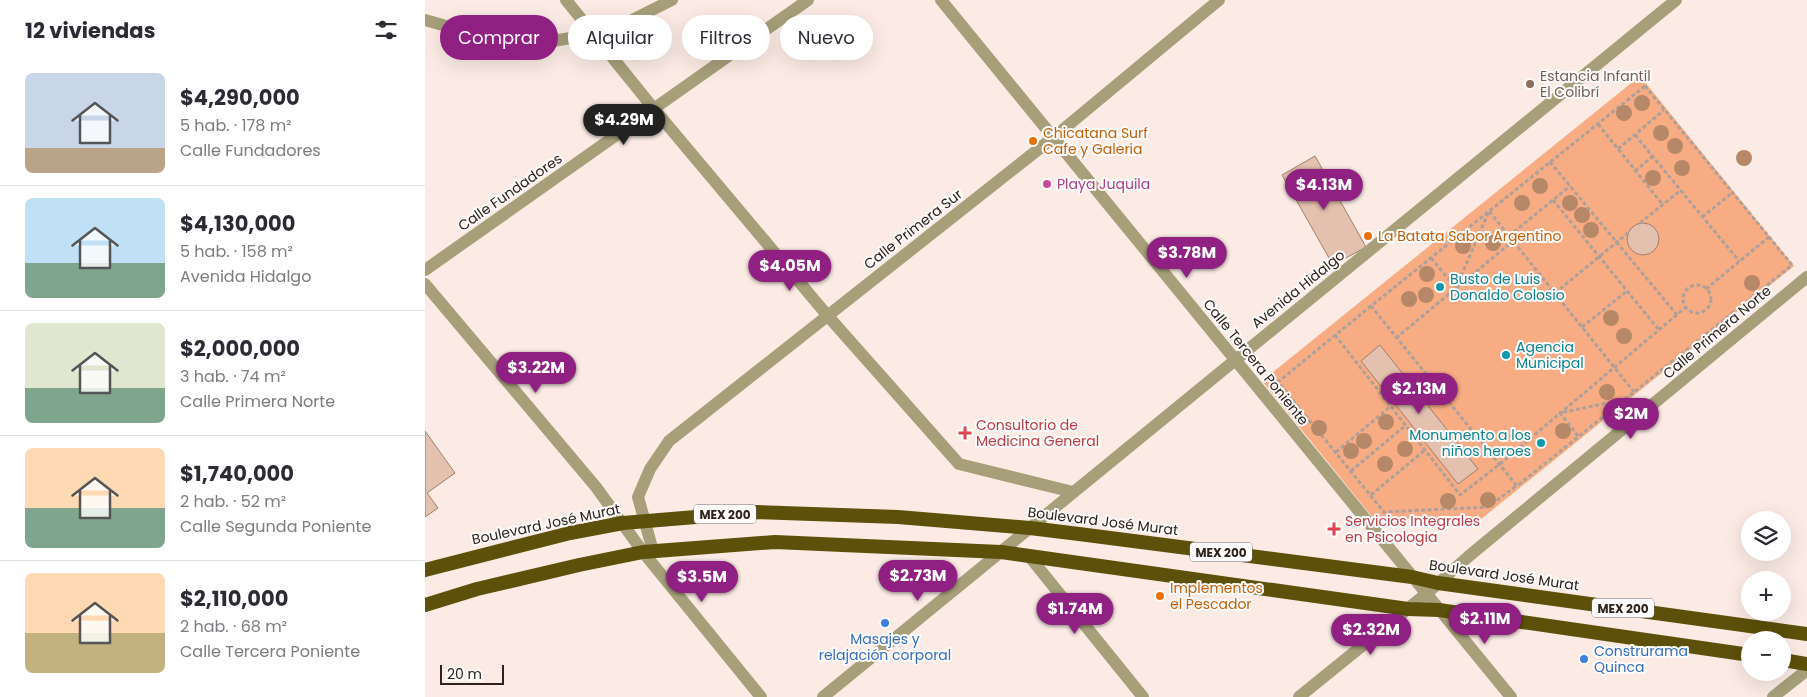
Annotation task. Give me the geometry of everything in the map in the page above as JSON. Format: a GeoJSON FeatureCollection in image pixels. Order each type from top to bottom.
{"type":"FeatureCollection","features":[{"type":"Feature","properties":{"kind":"highway","name":"Boulevard José Murat"},"geometry":{"type":"LineString","coordinates":[[425,570],[569,533],[623,523],[756,512],[898,517],[1030,528],[1412,577],[1439,583],[1807,634]]}},
{"type":"Feature","properties":{"kind":"highway","name":"MEX 200"},"geometry":{"type":"LineString","coordinates":[[425,605],[496,584],[579,564],[648,551],[775,542],[1001,552],[1408,609],[1439,610],[1741,654]]}},
{"type":"Feature","properties":{"kind":"highway"},"geometry":{"type":"LineString","coordinates":[[1791,661],[1807,664]]}},
{"type":"Feature","properties":{"kind":"street"},"geometry":{"type":"LineString","coordinates":[[566,0],[578,15]]}},
{"type":"Feature","properties":{"kind":"street"},"geometry":{"type":"LineString","coordinates":[[642,15],[672,0]]}},
{"type":"Feature","properties":{"kind":"street","name":"Calle Fundadores"},"geometry":{"type":"LineString","coordinates":[[425,270],[807,0]]}},
{"type":"Feature","properties":{"kind":"street","name":"Calle Tercera Poniente"},"geometry":{"type":"LineString","coordinates":[[941,0],[1511,697]]}},
{"type":"Feature","properties":{"kind":"street","name":"Calle Primera Sur"},"geometry":{"type":"LineString","coordinates":[[648,551],[645,521],[638,497],[650,469],[669,441],[1054,137],[1219,0]]}},
{"type":"Feature","properties":{"kind":"street","name":"Avenida Hidalgo"},"geometry":{"type":"LineString","coordinates":[[823,697],[1676,0]]}},
{"type":"Feature","properties":{"kind":"street"},"geometry":{"type":"LineString","coordinates":[[425,20],[493,39],[547,42],[568,38]]}},
{"type":"Feature","properties":{"kind":"street"},"geometry":{"type":"LineString","coordinates":[[614,60],[827,315],[959,464],[1073,492]]}},
{"type":"Feature","properties":{"kind":"street","name":"Calle Primera Norte"},"geometry":{"type":"LineString","coordinates":[[1299,697],[1408,609],[1476,550],[1807,277]]}},
{"type":"Feature","properties":{"kind":"street"},"geometry":{"type":"LineString","coordinates":[[425,284],[596,487],[761,697]]}},
{"type":"Feature","properties":{"kind":"street"},"geometry":{"type":"LineString","coordinates":[[1029,556],[1143,697]]}},
{"type":"Feature","properties":{"kind":"street"},"geometry":{"type":"LineString","coordinates":[[1773,697],[1807,670]]}},
{"type":"Feature","properties":{"kind":"path"},"geometry":{"type":"LineString","coordinates":[[1645,86],[1664,110],[1791,265],[1517,486],[1488,507],[1384,512],[1278,382],[1645,86]]}},
{"type":"Feature","properties":{"kind":"path"},"geometry":{"type":"LineString","coordinates":[[1618,148],[1664,110]]}},
{"type":"Feature","properties":{"kind":"path"},"geometry":{"type":"LineString","coordinates":[[1598,124],[1663,205]]}},
{"type":"Feature","properties":{"kind":"path"},"geometry":{"type":"LineString","coordinates":[[1635,135],[1739,262]]}},
{"type":"Feature","properties":{"kind":"path"},"geometry":{"type":"LineString","coordinates":[[1635,171],[1653,156]]}},
{"type":"Feature","properties":{"kind":"path"},"geometry":{"type":"LineString","coordinates":[[1550,162],[1677,315]]}},
{"type":"Feature","properties":{"kind":"path"},"geometry":{"type":"LineString","coordinates":[[1509,236],[1570,186]]}},
{"type":"Feature","properties":{"kind":"path"},"geometry":{"type":"LineString","coordinates":[[1640,223],[1681,190]]}},
{"type":"Feature","properties":{"kind":"path"},"geometry":{"type":"LineString","coordinates":[[1702,217],[1732,193]]}},
{"type":"Feature","properties":{"kind":"path"},"geometry":{"type":"LineString","coordinates":[[1553,200],[1659,330]]}},
{"type":"Feature","properties":{"kind":"path"},"geometry":{"type":"LineString","coordinates":[[1489,211],[1634,392]]}},
{"type":"Feature","properties":{"kind":"path"},"geometry":{"type":"LineString","coordinates":[[1456,288],[1489,211]]}},
{"type":"Feature","properties":{"kind":"path"},"geometry":{"type":"LineString","coordinates":[[1555,293],[1628,233]]}},
{"type":"Feature","properties":{"kind":"path"},"geometry":{"type":"LineString","coordinates":[[1706,289],[1769,237]]}},
{"type":"Feature","properties":{"kind":"path"},"geometry":{"type":"LineString","coordinates":[[1396,338],[1513,241]]}},
{"type":"Feature","properties":{"kind":"path"},"geometry":{"type":"LineString","coordinates":[[1431,258],[1456,288]]}},
{"type":"Feature","properties":{"kind":"path"},"geometry":{"type":"LineString","coordinates":[[1696,286],[1706,289],[1710,294],[1709,307],[1705,310],[1696,313],[1686,307],[1684,296],[1689,289],[1696,286]]}},
{"type":"Feature","properties":{"kind":"path"},"geometry":{"type":"LineString","coordinates":[[1582,327],[1627,291]]}},
{"type":"Feature","properties":{"kind":"path"},"geometry":{"type":"LineString","coordinates":[[1371,306],[1517,486]]}},
{"type":"Feature","properties":{"kind":"path"},"geometry":{"type":"LineString","coordinates":[[1335,335],[1460,495],[1500,464],[1686,307]]}},
{"type":"Feature","properties":{"kind":"path"},"geometry":{"type":"LineString","coordinates":[[1560,414],[1624,400]]}},
{"type":"Feature","properties":{"kind":"path"},"geometry":{"type":"LineString","coordinates":[[1336,452],[1391,406]]}},
{"type":"Feature","properties":{"kind":"path"},"geometry":{"type":"LineString","coordinates":[[1560,414],[1578,436]]}},
{"type":"Feature","properties":{"kind":"path"},"geometry":{"type":"LineString","coordinates":[[1351,471],[1406,425]]}},
{"type":"Feature","properties":{"kind":"path"},"geometry":{"type":"LineString","coordinates":[[1371,495],[1425,450]]}},
{"type":"Feature","properties":{"kind":"shaded area"},"geometry":{"type":"Polygon","coordinates":[[[1640,76],[1794,266],[1480,520],[1373,518],[1262,381],[1640,76]]]}},
{"type":"Feature","properties":{"kind":"building"},"geometry":{"type":"Polygon","coordinates":[[[1315,156],[1366,247],[1333,265],[1282,175],[1315,156]]]}},
{"type":"Feature","properties":{"kind":"building"},"geometry":{"type":"Polygon","coordinates":[[[1643,223],[1649,224],[1654,228],[1658,233],[1658,245],[1654,250],[1649,254],[1643,255],[1637,254],[1632,250],[1628,245],[1627,239],[1628,233],[1632,228],[1637,224],[1643,223]]]}},
{"type":"Feature","properties":{"kind":"building"},"geometry":{"type":"Polygon","coordinates":[[[1380,345],[1478,469],[1458,484],[1361,361],[1380,345]]]}},
{"type":"Feature","properties":{"kind":"building"},"geometry":{"type":"Polygon","coordinates":[[[425,431],[455,473],[427,493],[438,508],[425,517],[425,431]]]}},
{"type":"Feature","properties":{"kind":"place","name":"Estancia Infantil El Colibrí"},"geometry":{"type":"Point","coordinates":[1530,84]}},
{"type":"Feature","properties":{"kind":"place","name":"Chicatana Surf Cafe y Galeria"},"geometry":{"type":"Point","coordinates":[1033,141]}},
{"type":"Feature","properties":{"kind":"place","name":"Playa Juquila"},"geometry":{"type":"Point","coordinates":[1047,184]}},
{"type":"Feature","properties":{"kind":"place","name":"La Batata Sabor Argentino"},"geometry":{"type":"Point","coordinates":[1368,236]}},
{"type":"Feature","properties":{"kind":"place","name":"Busto de Luis Donaldo Colosio"},"geometry":{"type":"Point","coordinates":[1440,287]}},
{"type":"Feature","properties":{"kind":"place","name":"Agencia Municipal"},"geometry":{"type":"Point","coordinates":[1506,355]}},
{"type":"Feature","properties":{"kind":"place","name":"Consultorio de Medicina General"},"geometry":{"type":"Point","coordinates":[965,433]}},
{"type":"Feature","properties":{"kind":"place","name":"Monumento a los niños heroes"},"geometry":{"type":"Point","coordinates":[1541,443]}},
{"type":"Feature","properties":{"kind":"place","name":"Servicios Integrales en Psicologia"},"geometry":{"type":"Point","coordinates":[1334,529]}},
{"type":"Feature","properties":{"kind":"place","name":"Implementos el Pescador"},"geometry":{"type":"Point","coordinates":[1160,596]}},
{"type":"Feature","properties":{"kind":"place","name":"Masajes y relajación corporal"},"geometry":{"type":"Point","coordinates":[885,623]}},
{"type":"Feature","properties":{"kind":"place","name":"Construrama Quinca"},"geometry":{"type":"Point","coordinates":[1584,659]}}]}
